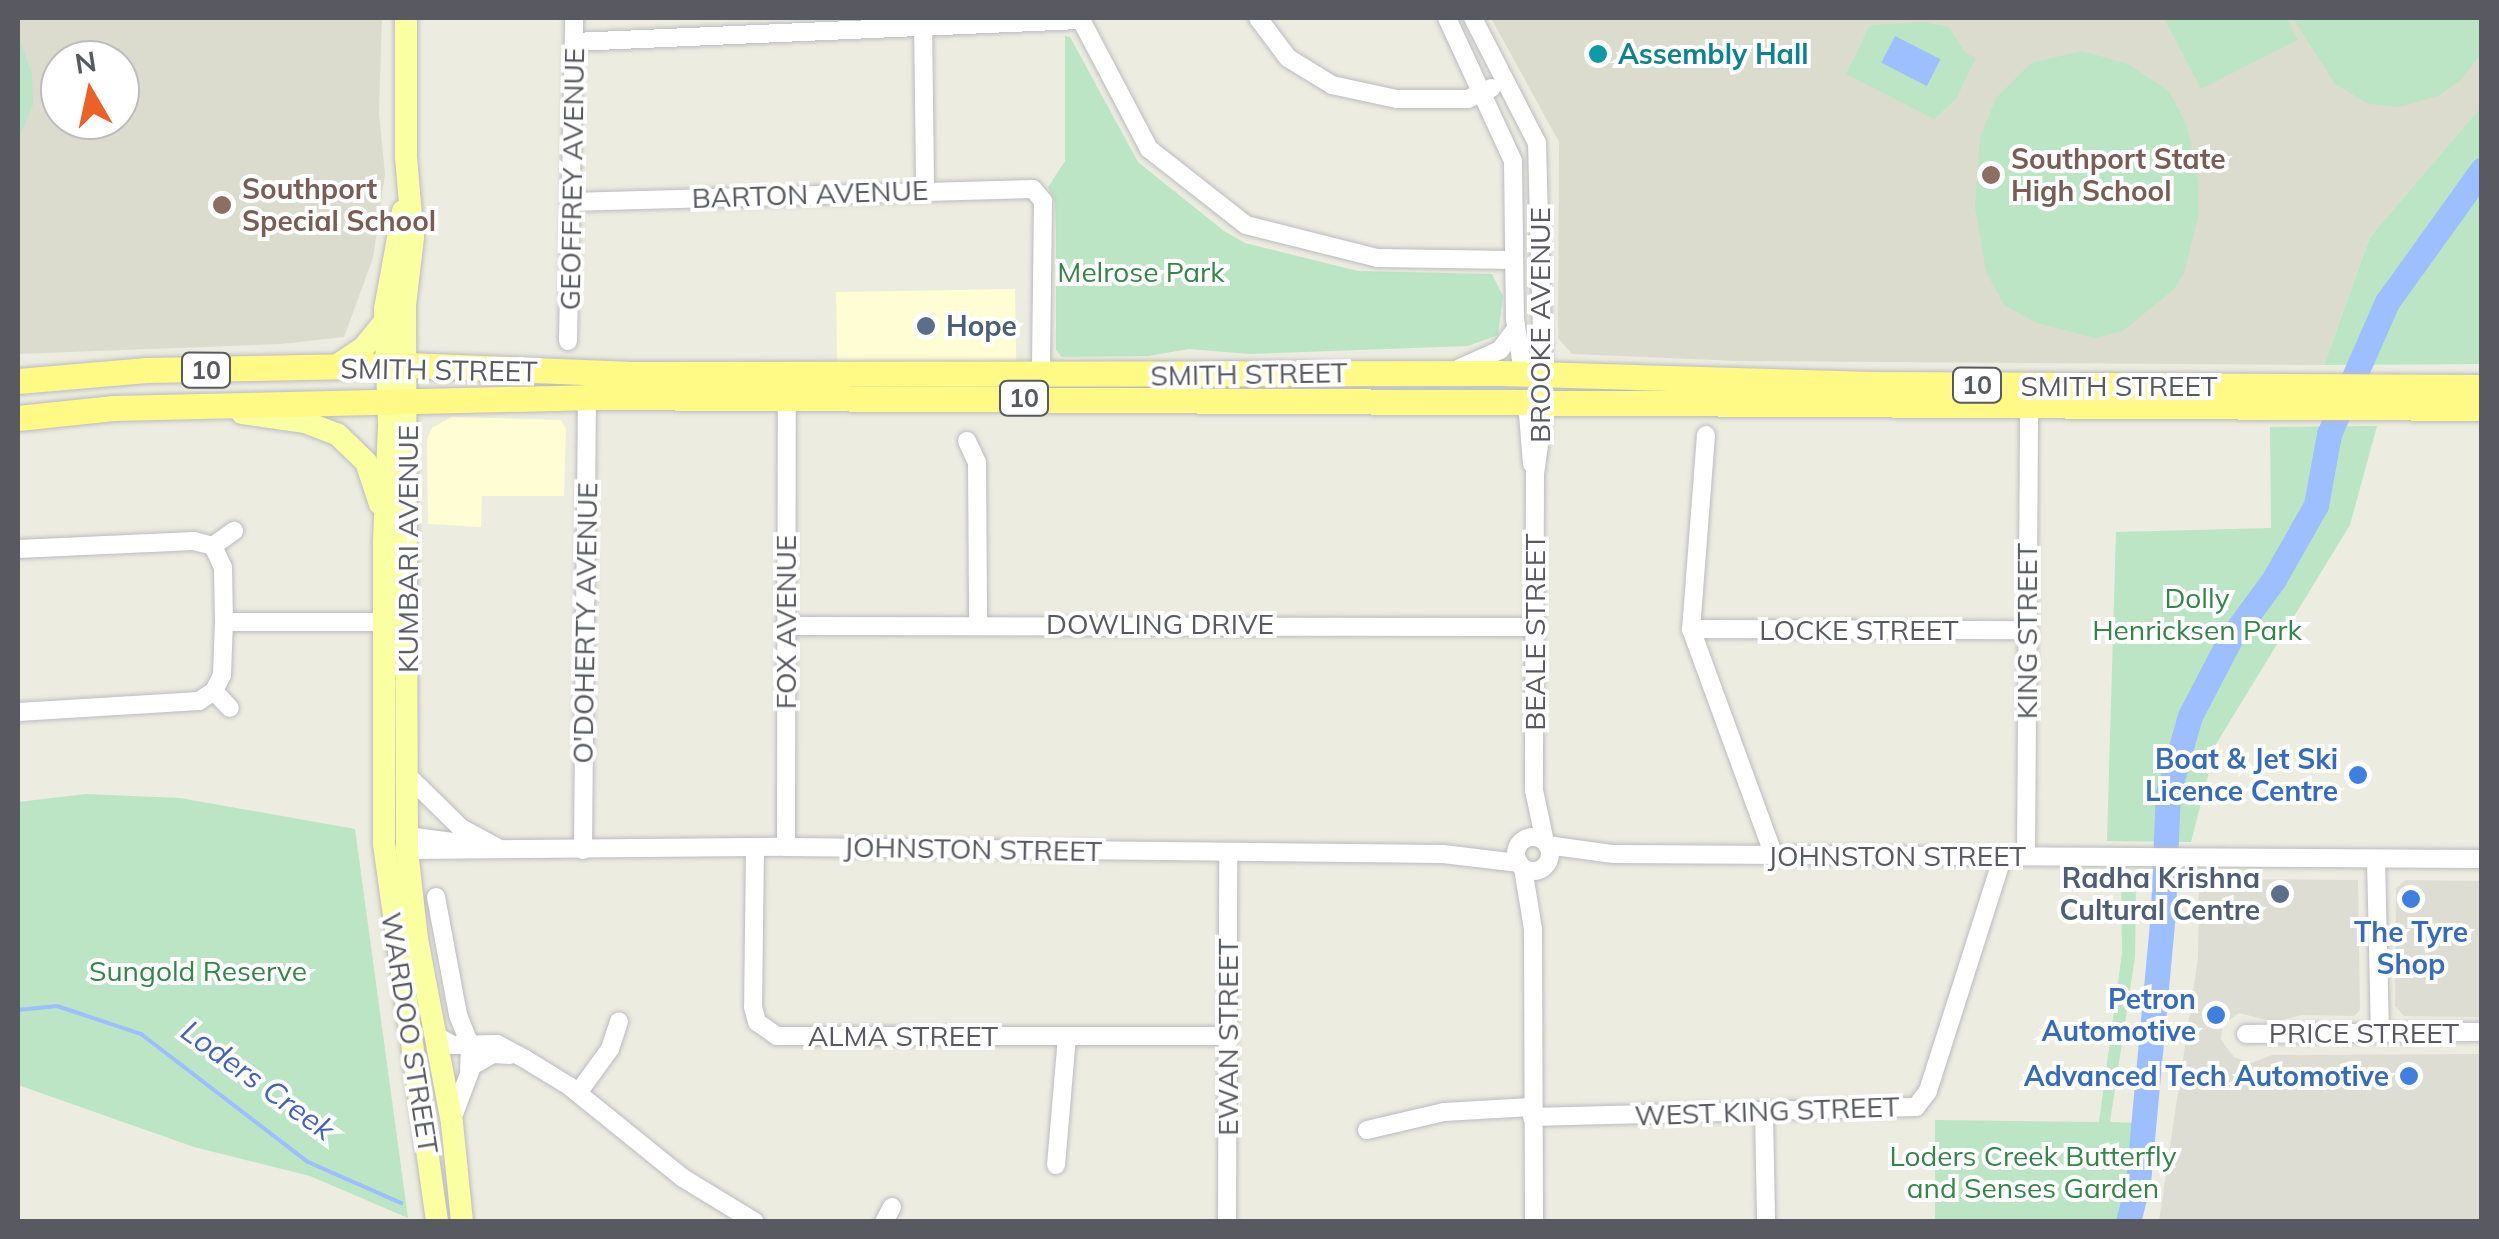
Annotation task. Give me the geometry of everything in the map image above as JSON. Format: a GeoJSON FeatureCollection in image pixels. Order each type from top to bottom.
{"type":"FeatureCollection","features":[{"type":"Feature","properties":{"kind":"highway","name":"SMITH STREET"},"geometry":{"type":"LineString","coordinates":[[18,381],[132,371],[397,366],[628,374],[1448,372],[2314,397]]}},
{"type":"Feature","properties":{"kind":"highway","name":"BROOKE AVENUE"},"geometry":{"type":"LineString","coordinates":[[1533,373],[1536,402]]}},
{"type":"Feature","properties":{"kind":"highway","name":"SMITH STREET"},"geometry":{"type":"LineString","coordinates":[[18,418],[183,406],[587,397],[2029,405],[2380,397],[2482,388]]}},
{"type":"Feature","properties":{"kind":"highway","name":"SMITH STREET"},"geometry":{"type":"LineString","coordinates":[[2380,397],[2482,408]]}},
{"type":"Feature","properties":{"kind":"main road","name":"KUMBARI AVENUE"},"geometry":{"type":"LineString","coordinates":[[399,843],[406,774],[409,622],[397,366],[413,238],[407,188],[406,18]]}},
{"type":"Feature","properties":{"kind":"main road","name":"KUMBARI AVENUE"},"geometry":{"type":"LineString","coordinates":[[397,366],[385,321],[387,285],[407,188]]}},
{"type":"Feature","properties":{"kind":"main road"},"geometry":{"type":"LineString","coordinates":[[333,368],[364,348],[385,321]]}},
{"type":"Feature","properties":{"kind":"main road","name":"KUMBARI AVENUE"},"geometry":{"type":"LineString","coordinates":[[398,400],[384,532],[384,622],[399,843]]}},
{"type":"Feature","properties":{"kind":"main road"},"geometry":{"type":"LineString","coordinates":[[183,406],[299,420],[337,434],[359,453],[371,471],[384,532]]}},
{"type":"Feature","properties":{"kind":"main road","name":"WARDOO STREET"},"geometry":{"type":"LineString","coordinates":[[399,843],[452,1123],[462,1222]]}},
{"type":"Feature","properties":{"kind":"main road","name":"WARDOO STREET"},"geometry":{"type":"LineString","coordinates":[[399,843],[391,918],[434,1181],[436,1222]]}},
{"type":"Feature","properties":{"kind":"street","name":"GEOFFREY AVENUE"},"geometry":{"type":"LineString","coordinates":[[568,341],[574,18]]}},
{"type":"Feature","properties":{"kind":"street"},"geometry":{"type":"LineString","coordinates":[[1258,18],[1288,58],[1332,85],[1397,98],[1468,99],[1506,80]]}},
{"type":"Feature","properties":{"kind":"street","name":"BROOKE AVENUE"},"geometry":{"type":"LineString","coordinates":[[1446,18],[1513,161],[1515,330],[1533,373]]}},
{"type":"Feature","properties":{"kind":"street","name":"BROOKE AVENUE"},"geometry":{"type":"LineString","coordinates":[[1473,18],[1538,150],[1533,373]]}},
{"type":"Feature","properties":{"kind":"street"},"geometry":{"type":"LineString","coordinates":[[574,42],[923,22],[1080,19],[1149,150],[1246,225],[1377,258],[1514,260]]}},
{"type":"Feature","properties":{"kind":"street"},"geometry":{"type":"LineString","coordinates":[[923,22],[925,190]]}},
{"type":"Feature","properties":{"kind":"street","name":"BARTON AVENUE"},"geometry":{"type":"LineString","coordinates":[[570,202],[1020,186],[1034,189],[1043,201],[1041,375]]}},
{"type":"Feature","properties":{"kind":"street"},"geometry":{"type":"LineString","coordinates":[[1448,372],[1497,352],[1515,330]]}},
{"type":"Feature","properties":{"kind":"street","name":"O'DOHERTY AVENUE"},"geometry":{"type":"LineString","coordinates":[[583,850],[587,397]]}},
{"type":"Feature","properties":{"kind":"street","name":"FOX AVENUE"},"geometry":{"type":"LineString","coordinates":[[786,847],[788,398]]}},
{"type":"Feature","properties":{"kind":"street","name":"BROOKE AVENUE"},"geometry":{"type":"LineString","coordinates":[[1535,474],[1536,402]]}},
{"type":"Feature","properties":{"kind":"street","name":"KING STREET"},"geometry":{"type":"LineString","coordinates":[[2026,856],[2029,405]]}},
{"type":"Feature","properties":{"kind":"street"},"geometry":{"type":"LineString","coordinates":[[1706,435],[1691,629],[1774,856]]}},
{"type":"Feature","properties":{"kind":"street"},"geometry":{"type":"LineString","coordinates":[[967,441],[977,462],[978,623]]}},
{"type":"Feature","properties":{"kind":"street","name":"BEALE STREET"},"geometry":{"type":"LineString","coordinates":[[1534,1222],[1533,929],[1521,854],[1534,790],[1535,474]]}},
{"type":"Feature","properties":{"kind":"street"},"geometry":{"type":"LineString","coordinates":[[213,546],[234,531]]}},
{"type":"Feature","properties":{"kind":"street"},"geometry":{"type":"LineString","coordinates":[[18,549],[194,541],[213,546],[223,566],[224,622],[222,674],[214,691],[199,701],[18,712]]}},
{"type":"Feature","properties":{"kind":"street"},"geometry":{"type":"LineString","coordinates":[[224,622],[409,622]]}},
{"type":"Feature","properties":{"kind":"street","name":"DOWLING DRIVE"},"geometry":{"type":"LineString","coordinates":[[785,626],[978,623],[1534,627]]}},
{"type":"Feature","properties":{"kind":"street","name":"LOCKE STREET"},"geometry":{"type":"LineString","coordinates":[[1691,629],[2026,630]]}},
{"type":"Feature","properties":{"kind":"street"},"geometry":{"type":"LineString","coordinates":[[214,691],[230,708]]}},
{"type":"Feature","properties":{"kind":"street"},"geometry":{"type":"LineString","coordinates":[[406,774],[470,835],[503,850]]}},
{"type":"Feature","properties":{"kind":"street","name":"BEALE STREET"},"geometry":{"type":"LineString","coordinates":[[1533,929],[1546,844],[1534,790]]}},
{"type":"Feature","properties":{"kind":"street","name":"JOHNSTON STREET"},"geometry":{"type":"LineString","coordinates":[[1521,854],[1532,838],[1546,844],[1613,854],[2482,859]]}},
{"type":"Feature","properties":{"kind":"street","name":"JOHNSTON STREET"},"geometry":{"type":"LineString","coordinates":[[399,843],[467,853],[503,850]]}},
{"type":"Feature","properties":{"kind":"street","name":"JOHNSTON STREET"},"geometry":{"type":"LineString","coordinates":[[399,843],[503,850],[786,847],[1521,854]]}},
{"type":"Feature","properties":{"kind":"street","name":"ALMA STREET"},"geometry":{"type":"LineString","coordinates":[[755,848],[753,1008],[758,1022],[777,1036],[1228,1036]]}},
{"type":"Feature","properties":{"kind":"street","name":"EWAN STREET"},"geometry":{"type":"LineString","coordinates":[[1227,1222],[1228,852]]}},
{"type":"Feature","properties":{"kind":"street"},"geometry":{"type":"LineString","coordinates":[[410,890],[432,862],[467,853]]}},
{"type":"Feature","properties":{"kind":"street","name":"JOHNSTON STREET"},"geometry":{"type":"LineString","coordinates":[[1521,854],[1534,871],[1613,854]]}},
{"type":"Feature","properties":{"kind":"street","name":"WEST KING STREET"},"geometry":{"type":"LineString","coordinates":[[1367,1130],[1444,1112],[1764,1114],[1916,1106],[1928,1091],[2004,856]]}},
{"type":"Feature","properties":{"kind":"street"},"geometry":{"type":"LineString","coordinates":[[2376,859],[2380,1032]]}},
{"type":"Feature","properties":{"kind":"street","name":"WARDOO STREET"},"geometry":{"type":"LineString","coordinates":[[436,898],[458,1015],[470,1044],[469,1069],[452,1123]]}},
{"type":"Feature","properties":{"kind":"street"},"geometry":{"type":"LineString","coordinates":[[578,1093],[610,1049],[618,1021]]}},
{"type":"Feature","properties":{"kind":"street","name":"PRICE STREET"},"geometry":{"type":"LineString","coordinates":[[2246,1034],[2482,1032]]}},
{"type":"Feature","properties":{"kind":"street"},"geometry":{"type":"LineString","coordinates":[[436,1036],[451,1045],[495,1043],[525,1060],[578,1093],[683,1178],[755,1222]]}},
{"type":"Feature","properties":{"kind":"street"},"geometry":{"type":"LineString","coordinates":[[1056,1165],[1067,1036]]}},
{"type":"Feature","properties":{"kind":"street"},"geometry":{"type":"LineString","coordinates":[[469,1069],[495,1054],[525,1060]]}},
{"type":"Feature","properties":{"kind":"street"},"geometry":{"type":"LineString","coordinates":[[1764,1114],[1766,1222]]}},
{"type":"Feature","properties":{"kind":"shaded area","name":"Southport Special School"},"geometry":{"type":"Polygon","coordinates":[[[18,18],[382,18],[379,113],[385,174],[373,258],[344,337],[281,344],[18,354],[18,18]]]}},
{"type":"Feature","properties":{"kind":"shaded area","name":"Southport State High School"},"geometry":{"type":"Polygon","coordinates":[[[1491,18],[2481,18],[2481,107],[2370,237],[2324,365],[1738,361],[1572,354],[1558,338],[1559,142],[1491,18]]]}},
{"type":"Feature","properties":{"kind":"shaded area","name":"Hope"},"geometry":{"type":"Polygon","coordinates":[[[1015,289],[1016,361],[837,364],[836,292],[1015,289]]]}},
{"type":"Feature","properties":{"kind":"shaded area"},"geometry":{"type":"Polygon","coordinates":[[[451,417],[561,420],[566,429],[564,496],[482,496],[481,527],[428,524],[427,439],[432,428],[451,417]]]}},
{"type":"Feature","properties":{"kind":"shaded area"},"geometry":{"type":"Polygon","coordinates":[[[2199,879],[2358,880],[2360,1010],[2354,1016],[2302,1015],[2274,1022],[2239,1013],[2222,1025],[2221,1040],[2234,1057],[2251,1063],[2272,1055],[2481,1054],[2481,1221],[2159,1221],[2198,958],[2199,879]]]}},
{"type":"Feature","properties":{"kind":"shaded area"},"geometry":{"type":"Polygon","coordinates":[[[2406,880],[2481,881],[2481,1017],[2404,1016],[2395,1006],[2396,888],[2406,880]]]}},
{"type":"Feature","properties":{"kind":"green space"},"geometry":{"type":"Polygon","coordinates":[[[2164,18],[2287,18],[2298,40],[2201,89],[2164,18]]]}},
{"type":"Feature","properties":{"kind":"green space"},"geometry":{"type":"Polygon","coordinates":[[[2293,18],[2481,18],[2481,53],[2461,80],[2438,96],[2399,107],[2369,104],[2335,84],[2293,18]]]}},
{"type":"Feature","properties":{"kind":"green space"},"geometry":{"type":"Polygon","coordinates":[[[1925,22],[1949,27],[1965,53],[1976,58],[1956,99],[1934,119],[1846,74],[1870,25],[1925,22]]]}},
{"type":"Feature","properties":{"kind":"green space"},"geometry":{"type":"Polygon","coordinates":[[[18,34],[32,74],[33,105],[18,141],[18,34]]]}},
{"type":"Feature","properties":{"kind":"green space","name":"Melrose Park"},"geometry":{"type":"Polygon","coordinates":[[[1065,36],[1070,37],[1138,162],[1224,231],[1245,243],[1358,271],[1492,274],[1503,296],[1498,335],[1468,346],[1249,354],[1189,349],[1148,356],[1062,357],[1056,350],[1055,203],[1048,187],[1065,161],[1065,36]]]}},
{"type":"Feature","properties":{"kind":"green space"},"geometry":{"type":"Polygon","coordinates":[[[2082,51],[2128,64],[2169,91],[2187,126],[2198,182],[2198,217],[2184,273],[2174,289],[2123,331],[2095,338],[2037,323],[2004,305],[1986,272],[1975,207],[1980,137],[1996,98],[2031,63],[2082,51]]]}},
{"type":"Feature","properties":{"kind":"green space"},"geometry":{"type":"Polygon","coordinates":[[[2481,107],[2481,364],[2324,365],[2370,237],[2481,107]]]}},
{"type":"Feature","properties":{"kind":"green space","name":"Dolly Henricksen Park"},"geometry":{"type":"Polygon","coordinates":[[[2377,426],[2350,525],[2216,744],[2191,842],[2107,841],[2116,532],[2271,528],[2270,427],[2377,426]]]}},
{"type":"Feature","properties":{"kind":"green space","name":"Sungold Reserve"},"geometry":{"type":"Polygon","coordinates":[[[86,794],[180,798],[355,829],[408,1218],[310,1176],[194,1147],[18,1085],[18,802],[86,794]]]}},
{"type":"Feature","properties":{"kind":"green space","name":"Loders Creek Butterfly and Senses Garden"},"geometry":{"type":"Polygon","coordinates":[[[2121,879],[2136,879],[2135,957],[2110,1122],[2142,1123],[2138,1182],[2128,1221],[1935,1221],[1935,1120],[2099,1122],[2122,953],[2121,879]]]}},
{"type":"Feature","properties":{"kind":"water"},"geometry":{"type":"Polygon","coordinates":[[[1895,36],[1940,59],[1927,86],[1881,63],[1895,36]]]}},
{"type":"Feature","properties":{"kind":"waterway","name":"Loders Creek"},"geometry":{"type":"LineString","coordinates":[[2128,1222],[2138,1182],[2163,910],[2168,793],[2190,716],[2230,639],[2274,579],[2316,505],[2329,434],[2387,302],[2482,170]]}},
{"type":"Feature","properties":{"kind":"waterway","name":"Loders Creek"},"geometry":{"type":"LineString","coordinates":[[18,1010],[57,1006],[141,1034],[308,1162],[401,1203]]}},
{"type":"Feature","properties":{"kind":"place","name":"Assembly Hall"},"geometry":{"type":"Point","coordinates":[1598,54]}},
{"type":"Feature","properties":{"kind":"place","name":"Southport State High School"},"geometry":{"type":"Point","coordinates":[1991,175]}},
{"type":"Feature","properties":{"kind":"place","name":"Southport Special School"},"geometry":{"type":"Point","coordinates":[222,205]}},
{"type":"Feature","properties":{"kind":"place","name":"Hope"},"geometry":{"type":"Point","coordinates":[926,326]}},
{"type":"Feature","properties":{"kind":"place","name":"Boat & Jet Ski Licence Centre"},"geometry":{"type":"Point","coordinates":[2358,775]}},
{"type":"Feature","properties":{"kind":"place","name":"Radha Krishna Cultural Centre"},"geometry":{"type":"Point","coordinates":[2280,894]}},
{"type":"Feature","properties":{"kind":"place","name":"The Tyre Shop"},"geometry":{"type":"Point","coordinates":[2411,899]}},
{"type":"Feature","properties":{"kind":"place","name":"Petron Automotive"},"geometry":{"type":"Point","coordinates":[2216,1015]}},
{"type":"Feature","properties":{"kind":"place","name":"Advanced Tech Automotive"},"geometry":{"type":"Point","coordinates":[2409,1076]}}]}
